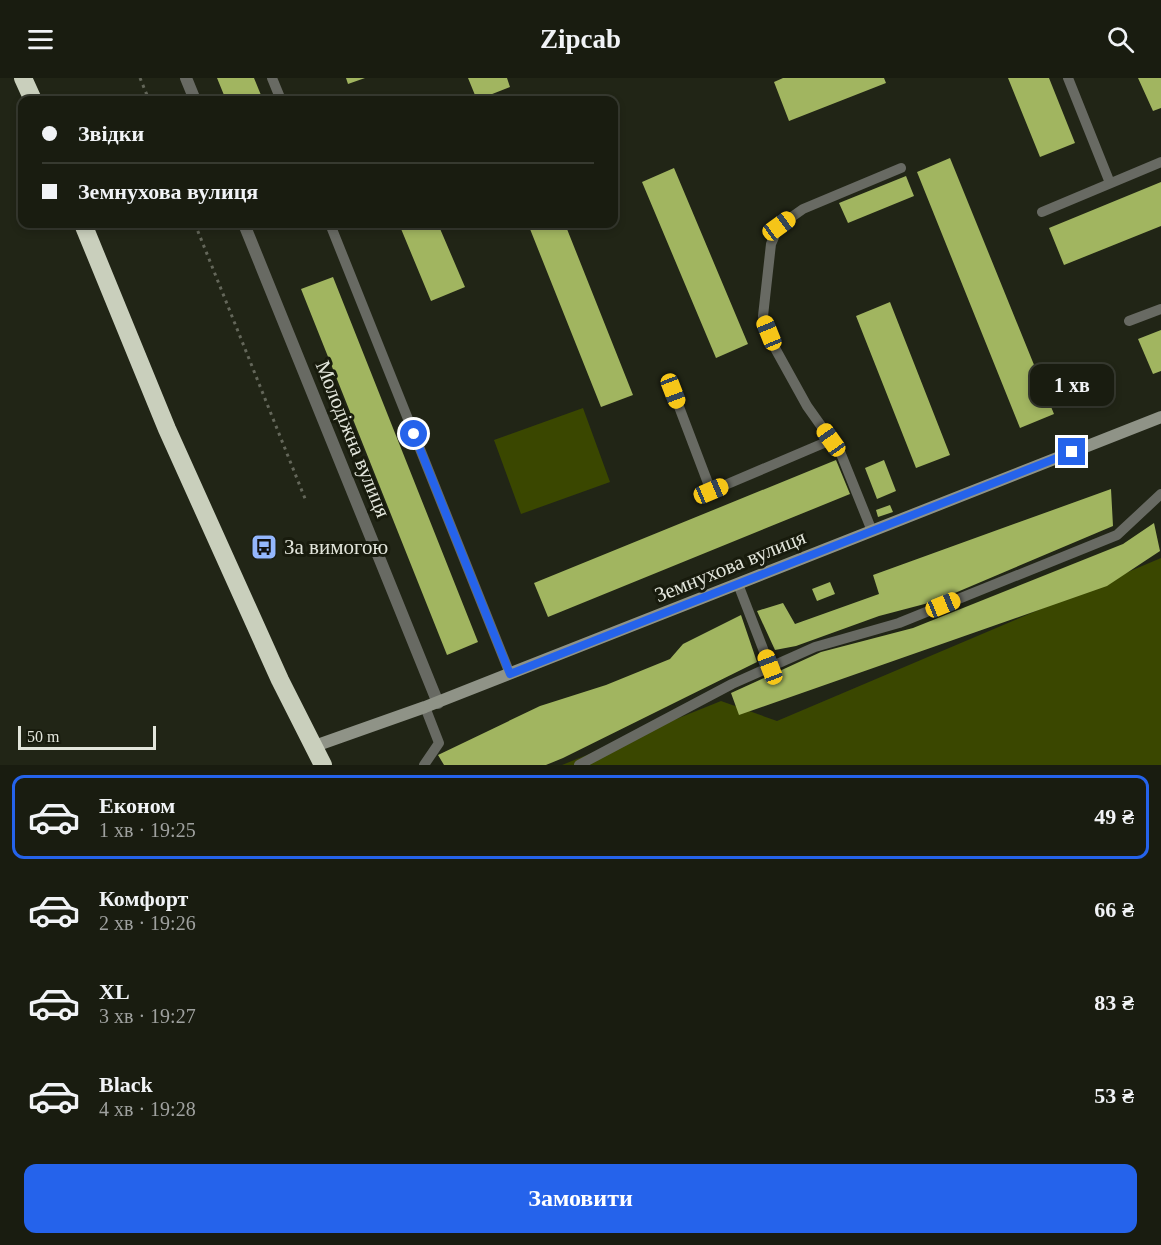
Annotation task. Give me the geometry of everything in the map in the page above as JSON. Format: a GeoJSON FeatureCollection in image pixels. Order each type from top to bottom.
{"type":"FeatureCollection","features":[{"type":"Feature","properties":{"kind":"highway"},"geometry":{"type":"LineString","coordinates":[[23,78],[31,96]]}},
{"type":"Feature","properties":{"kind":"highway"},"geometry":{"type":"LineString","coordinates":[[85,228],[166,429],[312,747],[323,765]]}},
{"type":"Feature","properties":{"kind":"street"},"geometry":{"type":"LineString","coordinates":[[186,78],[193,96]]}},
{"type":"Feature","properties":{"kind":"street","name":"Молодіжна вулиця"},"geometry":{"type":"LineString","coordinates":[[246,228],[438,702]]}},
{"type":"Feature","properties":{"kind":"street","name":"Земнухова вулиця"},"geometry":{"type":"LineString","coordinates":[[312,747],[438,702],[1161,417]]}},
{"type":"Feature","properties":{"kind":"lane"},"geometry":{"type":"LineString","coordinates":[[272,78],[279,96]]}},
{"type":"Feature","properties":{"kind":"lane"},"geometry":{"type":"LineString","coordinates":[[1068,78],[1110,183]]}},
{"type":"Feature","properties":{"kind":"lane"},"geometry":{"type":"LineString","coordinates":[[1042,212],[1161,162]]}},
{"type":"Feature","properties":{"kind":"lane"},"geometry":{"type":"LineString","coordinates":[[872,531],[841,454],[807,406],[776,350],[763,316],[771,244],[779,226],[803,209],[901,168]]}},
{"type":"Feature","properties":{"kind":"lane"},"geometry":{"type":"LineString","coordinates":[[332,228],[510,674]]}},
{"type":"Feature","properties":{"kind":"lane"},"geometry":{"type":"LineString","coordinates":[[1129,321],[1161,309]]}},
{"type":"Feature","properties":{"kind":"lane"},"geometry":{"type":"LineString","coordinates":[[673,391],[711,491],[831,440]]}},
{"type":"Feature","properties":{"kind":"lane"},"geometry":{"type":"LineString","coordinates":[[579,765],[659,720],[815,647],[899,622],[1117,536],[1161,494]]}},
{"type":"Feature","properties":{"kind":"lane"},"geometry":{"type":"LineString","coordinates":[[738,584],[770,667]]}},
{"type":"Feature","properties":{"kind":"lane"},"geometry":{"type":"LineString","coordinates":[[424,765],[439,743],[425,707]]}},
{"type":"Feature","properties":{"kind":"path"},"geometry":{"type":"LineString","coordinates":[[140,78],[147,96]]}},
{"type":"Feature","properties":{"kind":"path"},"geometry":{"type":"LineString","coordinates":[[197,228],[306,501]]}},
{"type":"Feature","properties":{"kind":"green space"},"geometry":{"type":"Polygon","coordinates":[[[583,408],[610,482],[521,514],[494,440],[583,408]]]}},
{"type":"Feature","properties":{"kind":"green space"},"geometry":{"type":"Polygon","coordinates":[[[1161,558],[1161,765],[562,765],[721,701],[777,721],[1161,558]]]}},
{"type":"Feature","properties":{"kind":"building"},"geometry":{"type":"Polygon","coordinates":[[[217,78],[254,78],[261,96],[224,96],[217,78]]]}},
{"type":"Feature","properties":{"kind":"building"},"geometry":{"type":"Polygon","coordinates":[[[346,78],[365,78],[348,84],[346,78]]]}},
{"type":"Feature","properties":{"kind":"building"},"geometry":{"type":"Polygon","coordinates":[[[468,78],[507,78],[510,87],[487,96],[475,96],[468,78]]]}},
{"type":"Feature","properties":{"kind":"building"},"geometry":{"type":"Polygon","coordinates":[[[783,78],[884,78],[886,83],[789,121],[774,82],[783,78]]]}},
{"type":"Feature","properties":{"kind":"building"},"geometry":{"type":"Polygon","coordinates":[[[1008,78],[1049,78],[1075,143],[1040,157],[1008,78]]]}},
{"type":"Feature","properties":{"kind":"building"},"geometry":{"type":"Polygon","coordinates":[[[1138,78],[1161,78],[1161,108],[1153,111],[1138,78]]]}},
{"type":"Feature","properties":{"kind":"building"},"geometry":{"type":"Polygon","coordinates":[[[950,158],[1054,414],[1020,428],[917,172],[950,158]]]}},
{"type":"Feature","properties":{"kind":"building"},"geometry":{"type":"Polygon","coordinates":[[[674,168],[748,344],[716,358],[642,182],[674,168]]]}},
{"type":"Feature","properties":{"kind":"building"},"geometry":{"type":"Polygon","coordinates":[[[906,176],[914,196],[848,223],[839,203],[906,176]]]}},
{"type":"Feature","properties":{"kind":"building"},"geometry":{"type":"Polygon","coordinates":[[[1161,182],[1161,226],[1064,265],[1049,228],[1161,182]]]}},
{"type":"Feature","properties":{"kind":"building"},"geometry":{"type":"Polygon","coordinates":[[[401,228],[440,228],[465,287],[431,301],[401,228]]]}},
{"type":"Feature","properties":{"kind":"building"},"geometry":{"type":"Polygon","coordinates":[[[567,228],[633,395],[601,407],[530,229],[567,228]]]}},
{"type":"Feature","properties":{"kind":"building"},"geometry":{"type":"Polygon","coordinates":[[[333,277],[478,642],[447,655],[301,289],[333,277]]]}},
{"type":"Feature","properties":{"kind":"building"},"geometry":{"type":"Polygon","coordinates":[[[890,302],[950,455],[916,468],[856,316],[890,302]]]}},
{"type":"Feature","properties":{"kind":"building"},"geometry":{"type":"Polygon","coordinates":[[[1161,330],[1161,371],[1153,374],[1138,339],[1161,330]]]}},
{"type":"Feature","properties":{"kind":"building"},"geometry":{"type":"Polygon","coordinates":[[[836,460],[850,494],[548,617],[534,583],[836,460]]]}},
{"type":"Feature","properties":{"kind":"building"},"geometry":{"type":"Polygon","coordinates":[[[884,460],[896,491],[877,499],[865,468],[884,460]]]}},
{"type":"Feature","properties":{"kind":"building"},"geometry":{"type":"Polygon","coordinates":[[[1111,489],[1113,526],[936,601],[879,616],[796,646],[775,650],[757,611],[783,603],[795,624],[879,594],[873,575],[1111,489]]]}},
{"type":"Feature","properties":{"kind":"building"},"geometry":{"type":"Polygon","coordinates":[[[890,505],[893,512],[878,517],[876,510],[890,505]]]}},
{"type":"Feature","properties":{"kind":"building"},"geometry":{"type":"Polygon","coordinates":[[[1154,523],[1160,551],[1107,586],[739,715],[731,693],[821,652],[913,628],[1123,544],[1154,523]]]}},
{"type":"Feature","properties":{"kind":"building"},"geometry":{"type":"Polygon","coordinates":[[[830,582],[835,594],[817,601],[812,589],[830,582]]]}},
{"type":"Feature","properties":{"kind":"building"},"geometry":{"type":"Polygon","coordinates":[[[741,615],[757,662],[563,758],[546,765],[444,765],[438,755],[540,706],[606,685],[670,659],[683,644],[741,615]]]}},
{"type":"Feature","properties":{"kind":"place","name":"За вимогою"},"geometry":{"type":"Point","coordinates":[264,547]}},
{"type":"Feature","properties":{"kind":"route"},"geometry":{"type":"LineString","coordinates":[[414,434],[510,674],[1072,452]]}}]}
